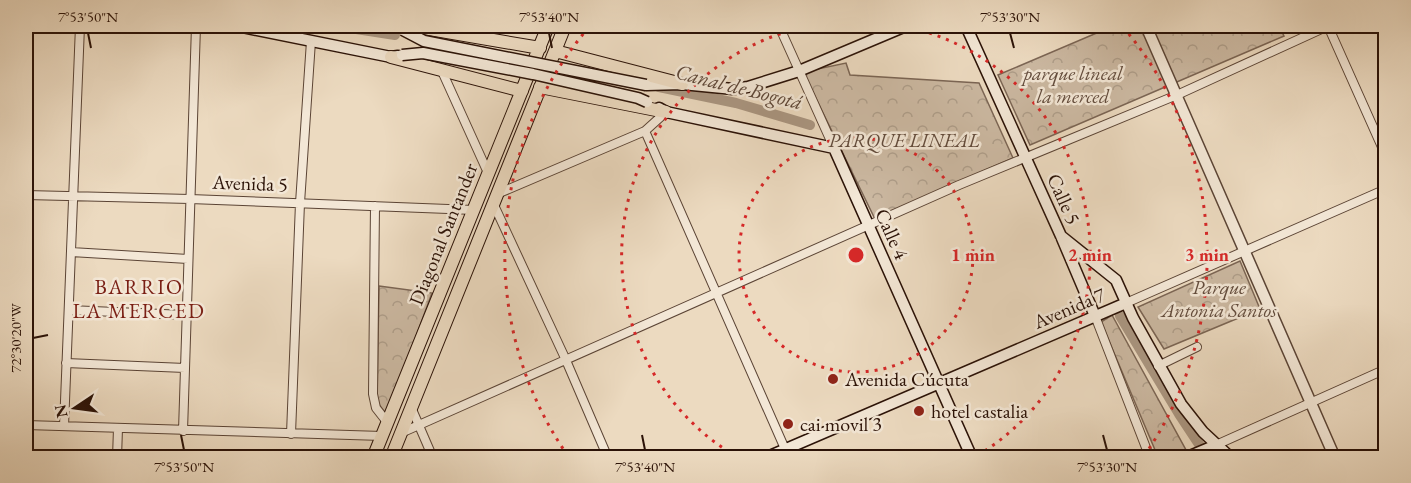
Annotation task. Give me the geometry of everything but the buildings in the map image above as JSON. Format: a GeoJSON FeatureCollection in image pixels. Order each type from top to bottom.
{"type":"FeatureCollection","features":[{"type":"Feature","properties":{"kind":"main road"},"geometry":{"type":"LineString","coordinates":[[237,26],[397,56],[522,91]]}},
{"type":"Feature","properties":{"kind":"main road"},"geometry":{"type":"LineString","coordinates":[[407,26],[540,48]]}},
{"type":"Feature","properties":{"kind":"main road"},"geometry":{"type":"LineString","coordinates":[[407,26],[424,41],[646,85],[682,84],[733,89],[748,87],[799,71],[906,26]]}},
{"type":"Feature","properties":{"kind":"main road"},"geometry":{"type":"LineString","coordinates":[[466,34],[479,26]]}},
{"type":"Feature","properties":{"kind":"main road","name":"Diagonal Santander"},"geometry":{"type":"LineString","coordinates":[[373,458],[548,26]]}},
{"type":"Feature","properties":{"kind":"main road","name":"Diagonal Santander"},"geometry":{"type":"LineString","coordinates":[[391,458],[565,26]]}},
{"type":"Feature","properties":{"kind":"main road","name":"Calle 5"},"geometry":{"type":"LineString","coordinates":[[966,26],[1095,316]]}},
{"type":"Feature","properties":{"kind":"main road"},"geometry":{"type":"LineString","coordinates":[[1146,26],[1246,250],[1335,458]]}},
{"type":"Feature","properties":{"kind":"main road"},"geometry":{"type":"LineString","coordinates":[[555,51],[682,84]]}},
{"type":"Feature","properties":{"kind":"main road"},"geometry":{"type":"LineString","coordinates":[[397,56],[423,53],[478,63],[638,98],[666,112]]}},
{"type":"Feature","properties":{"kind":"main road"},"geometry":{"type":"LineString","coordinates":[[540,87],[834,148]]}},
{"type":"Feature","properties":{"kind":"main road","name":"Calle 4"},"geometry":{"type":"LineString","coordinates":[[834,148],[972,458]]}},
{"type":"Feature","properties":{"kind":"main road"},"geometry":{"type":"LineString","coordinates":[[1061,236],[1116,280],[1158,366],[1181,404],[1201,451],[1231,458]]}},
{"type":"Feature","properties":{"kind":"main road","name":"Avenida 7"},"geometry":{"type":"LineString","coordinates":[[765,458],[787,453],[939,383],[1126,303]]}},
{"type":"Feature","properties":{"kind":"street"},"geometry":{"type":"LineString","coordinates":[[64,426],[80,26]]}},
{"type":"Feature","properties":{"kind":"street"},"geometry":{"type":"LineString","coordinates":[[183,430],[196,26]]}},
{"type":"Feature","properties":{"kind":"street","name":"Calle 4"},"geometry":{"type":"LineString","coordinates":[[779,26],[834,148]]}},
{"type":"Feature","properties":{"kind":"street"},"geometry":{"type":"LineString","coordinates":[[400,433],[868,225],[1177,95],[1328,26],[1382,138],[1386,156]]}},
{"type":"Feature","properties":{"kind":"street"},"geometry":{"type":"LineString","coordinates":[[291,434],[300,203],[311,41]]}},
{"type":"Feature","properties":{"kind":"street"},"geometry":{"type":"LineString","coordinates":[[441,69],[489,175]]}},
{"type":"Feature","properties":{"kind":"street"},"geometry":{"type":"LineString","coordinates":[[608,458],[495,198],[645,131],[666,112]]}},
{"type":"Feature","properties":{"kind":"street"},"geometry":{"type":"LineString","coordinates":[[645,131],[787,453]]}},
{"type":"Feature","properties":{"kind":"street","name":"Avenida 7"},"geometry":{"type":"LineString","coordinates":[[1126,303],[1386,189]]}},
{"type":"Feature","properties":{"kind":"street","name":"Avenida 5"},"geometry":{"type":"LineString","coordinates":[[26,195],[474,210]]}},
{"type":"Feature","properties":{"kind":"street"},"geometry":{"type":"LineString","coordinates":[[375,206],[373,394],[376,408],[387,422]]}},
{"type":"Feature","properties":{"kind":"street"},"geometry":{"type":"LineString","coordinates":[[71,252],[188,259]]}},
{"type":"Feature","properties":{"kind":"street"},"geometry":{"type":"LineString","coordinates":[[69,310],[186,315]]}},
{"type":"Feature","properties":{"kind":"street","name":"Calle 5"},"geometry":{"type":"LineString","coordinates":[[1095,316],[1150,458]]}},
{"type":"Feature","properties":{"kind":"street"},"geometry":{"type":"LineString","coordinates":[[1158,366],[1197,347]]}},
{"type":"Feature","properties":{"kind":"street"},"geometry":{"type":"LineString","coordinates":[[66,363],[185,368]]}},
{"type":"Feature","properties":{"kind":"street"},"geometry":{"type":"LineString","coordinates":[[1201,451],[1386,369]]}},
{"type":"Feature","properties":{"kind":"street"},"geometry":{"type":"LineString","coordinates":[[411,407],[433,458]]}},
{"type":"Feature","properties":{"kind":"street"},"geometry":{"type":"LineString","coordinates":[[26,425],[382,436]]}},
{"type":"Feature","properties":{"kind":"street"},"geometry":{"type":"LineString","coordinates":[[117,458],[118,428]]}},
{"type":"Feature","properties":{"kind":"green space","name":"parque lineal la merced"},"geometry":{"type":"Polygon","coordinates":[[[1113,26],[1279,26],[1284,36],[1030,145],[998,75],[1113,26]]]}},
{"type":"Feature","properties":{"kind":"green space","name":"PARQUE LINEAL"},"geometry":{"type":"Polygon","coordinates":[[[846,63],[850,75],[979,83],[1013,158],[875,219],[803,72],[846,63]]]}},
{"type":"Feature","properties":{"kind":"green space","name":"Parque Antonia Santos"},"geometry":{"type":"Polygon","coordinates":[[[1240,261],[1260,309],[1164,349],[1138,307],[1240,261]]]}},
{"type":"Feature","properties":{"kind":"green space"},"geometry":{"type":"Polygon","coordinates":[[[379,286],[432,293],[387,415],[377,402],[379,286]]]}},
{"type":"Feature","properties":{"kind":"green space"},"geometry":{"type":"Polygon","coordinates":[[[1112,315],[1186,450],[1169,457],[1158,457],[1101,322],[1112,315]]]}},
{"type":"Feature","properties":{"kind":"waterway","name":"Canal de Bogotá"},"geometry":{"type":"LineString","coordinates":[[337,26],[395,35]]}},
{"type":"Feature","properties":{"kind":"waterway","name":"Canal de Bogotá"},"geometry":{"type":"LineString","coordinates":[[659,87],[736,103],[810,125]]}},
{"type":"Feature","properties":{"kind":"waterway","name":"Canal de Bogotá"},"geometry":{"type":"LineString","coordinates":[[1120,316],[1208,458]]}},
{"type":"Feature","properties":{"kind":"place","name":"Avenida Cúcuta"},"geometry":{"type":"Point","coordinates":[833,379]}},
{"type":"Feature","properties":{"kind":"place","name":"hotel castalia"},"geometry":{"type":"Point","coordinates":[919,411]}},
{"type":"Feature","properties":{"kind":"place","name":"cai movil 3"},"geometry":{"type":"Point","coordinates":[788,424]}},
{"type":"Feature","properties":{"kind":"district","name":"BARRIO LA MERCED"},"geometry":{"type":"Point","coordinates":[139,299]}}]}
